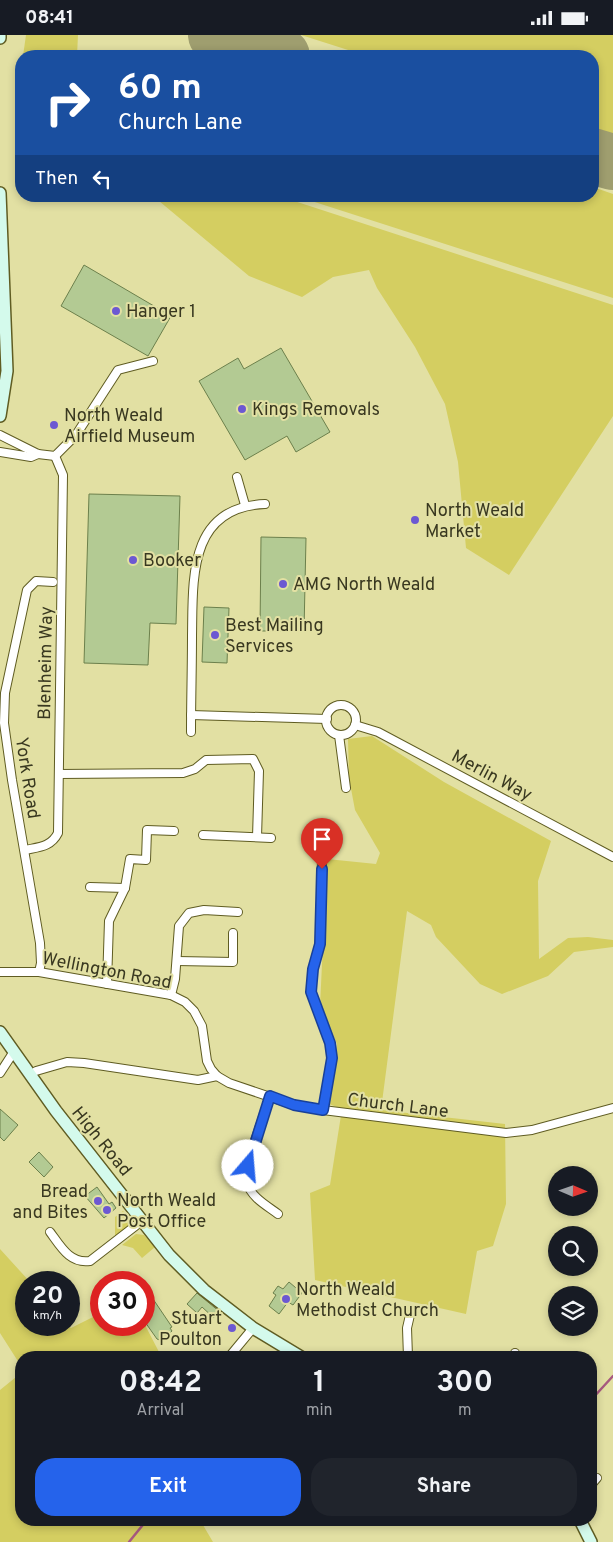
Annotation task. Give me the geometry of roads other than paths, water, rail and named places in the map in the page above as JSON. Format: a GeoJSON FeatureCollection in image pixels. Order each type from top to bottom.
{"type":"FeatureCollection","features":[{"type":"Feature","properties":{"kind":"main road"},"geometry":{"type":"LineString","coordinates":[[0,193],[7,342],[6,386],[0,416]]}},
{"type":"Feature","properties":{"kind":"main road","name":"High Road"},"geometry":{"type":"LineString","coordinates":[[0,1033],[13,1053],[169,1255],[192,1279],[253,1328],[291,1351]]}},
{"type":"Feature","properties":{"kind":"main road"},"geometry":{"type":"LineString","coordinates":[[583,1526],[591,1542]]}},
{"type":"Feature","properties":{"kind":"street"},"geometry":{"type":"LineString","coordinates":[[0,435],[38,453],[55,456],[76,435],[118,369],[153,361]]}},
{"type":"Feature","properties":{"kind":"street"},"geometry":{"type":"LineString","coordinates":[[0,452],[31,457],[38,453]]}},
{"type":"Feature","properties":{"kind":"street","name":"Blenheim Way"},"geometry":{"type":"LineString","coordinates":[[24,850],[46,845],[54,841],[58,833],[62,475],[55,456]]}},
{"type":"Feature","properties":{"kind":"street"},"geometry":{"type":"LineString","coordinates":[[237,477],[245,505]]}},
{"type":"Feature","properties":{"kind":"street"},"geometry":{"type":"LineString","coordinates":[[190,732],[194,575],[202,543],[217,521],[245,505],[265,505]]}},
{"type":"Feature","properties":{"kind":"street","name":"York Road"},"geometry":{"type":"LineString","coordinates":[[39,972],[41,963],[40,943],[6,745],[4,723],[6,693],[22,605],[27,590],[36,581],[53,582]]}},
{"type":"Feature","properties":{"kind":"street"},"geometry":{"type":"LineString","coordinates":[[346,706],[354,712],[355,725],[347,734],[340,735],[328,727],[327,719],[333,708],[346,706]]}},
{"type":"Feature","properties":{"kind":"street"},"geometry":{"type":"LineString","coordinates":[[191,715],[327,719]]}},
{"type":"Feature","properties":{"kind":"street","name":"Merlin Way"},"geometry":{"type":"LineString","coordinates":[[355,725],[378,732],[613,857]]}},
{"type":"Feature","properties":{"kind":"street"},"geometry":{"type":"LineString","coordinates":[[340,735],[346,788]]}},
{"type":"Feature","properties":{"kind":"street"},"geometry":{"type":"LineString","coordinates":[[59,773],[183,773],[195,769],[206,760],[253,759],[259,771],[257,837]]}},
{"type":"Feature","properties":{"kind":"street"},"geometry":{"type":"LineString","coordinates":[[108,984],[109,921],[125,888],[130,859],[146,860],[147,831],[174,831]]}},
{"type":"Feature","properties":{"kind":"street"},"geometry":{"type":"LineString","coordinates":[[203,835],[271,838]]}},
{"type":"Feature","properties":{"kind":"street"},"geometry":{"type":"LineString","coordinates":[[322,858],[320,944],[313,969],[311,992],[330,1043],[332,1058],[323,1110]]}},
{"type":"Feature","properties":{"kind":"street"},"geometry":{"type":"LineString","coordinates":[[90,887],[125,888]]}},
{"type":"Feature","properties":{"kind":"street"},"geometry":{"type":"LineString","coordinates":[[171,995],[177,961],[179,926],[189,913],[204,910],[238,911]]}},
{"type":"Feature","properties":{"kind":"street"},"geometry":{"type":"LineString","coordinates":[[177,961],[233,962],[234,933]]}},
{"type":"Feature","properties":{"kind":"street","name":"Wellington Road"},"geometry":{"type":"LineString","coordinates":[[0,971],[39,972],[171,995],[186,1002],[202,1026],[207,1061],[217,1076]]}},
{"type":"Feature","properties":{"kind":"street"},"geometry":{"type":"LineString","coordinates":[[0,1073],[13,1053]]}},
{"type":"Feature","properties":{"kind":"street"},"geometry":{"type":"LineString","coordinates":[[36,1071],[50,1065],[76,1063],[198,1081],[217,1076]]}},
{"type":"Feature","properties":{"kind":"street","name":"Church Lane"},"geometry":{"type":"LineString","coordinates":[[217,1076],[229,1083],[294,1105],[506,1133],[532,1130],[613,1108]]}},
{"type":"Feature","properties":{"kind":"street"},"geometry":{"type":"LineString","coordinates":[[270,1096],[248,1166],[247,1182],[254,1196],[278,1214]]}},
{"type":"Feature","properties":{"kind":"street"},"geometry":{"type":"LineString","coordinates":[[50,1232],[68,1256],[79,1263],[90,1261],[143,1220]]}},
{"type":"Feature","properties":{"kind":"street"},"geometry":{"type":"LineString","coordinates":[[408,1351],[407,1328],[410,1315]]}},
{"type":"Feature","properties":{"kind":"street"},"geometry":{"type":"LineString","coordinates":[[234,1351],[253,1328]]}},
{"type":"Feature","properties":{"kind":"waterway"},"geometry":{"type":"LineString","coordinates":[[597,1393],[613,1376]]}},
{"type":"Feature","properties":{"kind":"waterway"},"geometry":{"type":"LineString","coordinates":[[129,1542],[142,1526]]}},
{"type":"Feature","properties":{"kind":"place","name":"Hanger 1"},"geometry":{"type":"Point","coordinates":[116,311]}},
{"type":"Feature","properties":{"kind":"place","name":"Kings Removals"},"geometry":{"type":"Point","coordinates":[242,409]}},
{"type":"Feature","properties":{"kind":"place","name":"North Weald Airfield Museum"},"geometry":{"type":"Point","coordinates":[54,425]}},
{"type":"Feature","properties":{"kind":"place","name":"North Weald Market"},"geometry":{"type":"Point","coordinates":[415,520]}},
{"type":"Feature","properties":{"kind":"place","name":"Booker"},"geometry":{"type":"Point","coordinates":[133,560]}},
{"type":"Feature","properties":{"kind":"place","name":"AMG North Weald"},"geometry":{"type":"Point","coordinates":[283,584]}},
{"type":"Feature","properties":{"kind":"place","name":"Best Mailing Services"},"geometry":{"type":"Point","coordinates":[215,635]}},
{"type":"Feature","properties":{"kind":"place","name":"Bread and Bites"},"geometry":{"type":"Point","coordinates":[98,1201]}},
{"type":"Feature","properties":{"kind":"place","name":"North Weald Post Office"},"geometry":{"type":"Point","coordinates":[107,1210]}},
{"type":"Feature","properties":{"kind":"place","name":"North Weald Methodist Church"},"geometry":{"type":"Point","coordinates":[286,1299]}},
{"type":"Feature","properties":{"kind":"place","name":"Stuart Poulton"},"geometry":{"type":"Point","coordinates":[232,1328]}}]}
